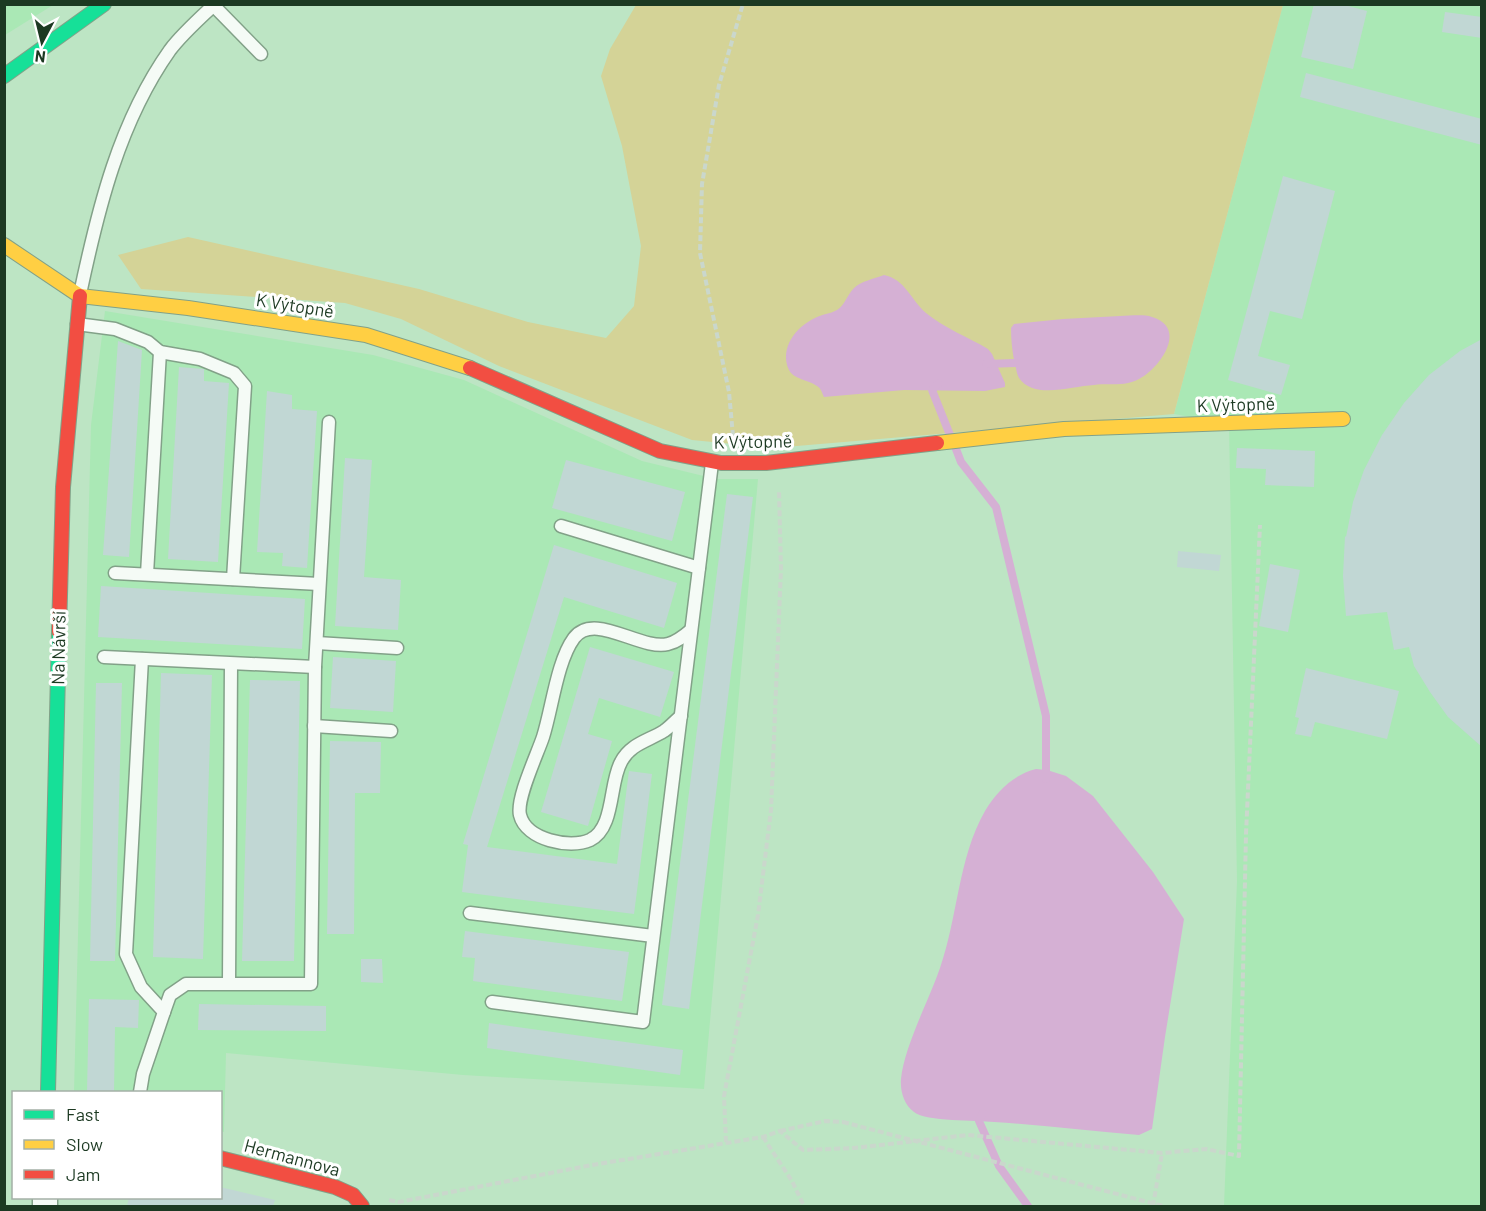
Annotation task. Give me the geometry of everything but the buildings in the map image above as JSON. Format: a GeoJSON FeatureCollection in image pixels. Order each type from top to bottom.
{"type":"FeatureCollection","features":[{"type":"Feature","properties":{"kind":"street"},"geometry":{"type":"LineString","coordinates":[[4,76],[104,4]]}},
{"type":"Feature","properties":{"kind":"street"},"geometry":{"type":"LineString","coordinates":[[4,244],[80,296]]}},
{"type":"Feature","properties":{"kind":"street","name":"K Výtopně"},"geometry":{"type":"LineString","coordinates":[[80,296],[188,308],[366,335],[462,364],[660,452],[712,462],[778,462],[1064,429],[1343,419]]}},
{"type":"Feature","properties":{"kind":"street","name":"Na Návrší"},"geometry":{"type":"LineString","coordinates":[[48,1091],[63,487],[80,296]]}},
{"type":"Feature","properties":{"kind":"street","name":"Hermannova"},"geometry":{"type":"LineString","coordinates":[[222,1158],[303,1178],[353,1195]]}},
{"type":"Feature","properties":{"kind":"street"},"geometry":{"type":"LineString","coordinates":[[353,1195],[362,1206]]}},
{"type":"Feature","properties":{"kind":"lane"},"geometry":{"type":"LineString","coordinates":[[80,296],[102,200],[132,119],[171,49],[215,5],[261,54]]}},
{"type":"Feature","properties":{"kind":"lane"},"geometry":{"type":"LineString","coordinates":[[77,324],[115,329],[148,342],[160,352],[200,359],[234,373],[245,386],[233,579]]}},
{"type":"Feature","properties":{"kind":"lane"},"geometry":{"type":"LineString","coordinates":[[147,574],[160,352]]}},
{"type":"Feature","properties":{"kind":"lane"},"geometry":{"type":"LineString","coordinates":[[140,1091],[143,1074],[170,995],[186,984],[311,984],[315,667],[329,422]]}},
{"type":"Feature","properties":{"kind":"lane"},"geometry":{"type":"LineString","coordinates":[[492,1002],[643,1022],[712,462]]}},
{"type":"Feature","properties":{"kind":"lane"},"geometry":{"type":"LineString","coordinates":[[561,526],[699,568]]}},
{"type":"Feature","properties":{"kind":"lane"},"geometry":{"type":"LineString","coordinates":[[115,573],[319,584]]}},
{"type":"Feature","properties":{"kind":"lane"},"geometry":{"type":"LineString","coordinates":[[681,716],[665,730],[627,751],[619,764],[605,826],[592,839],[574,844],[543,838],[528,829],[520,816],[520,800],[544,734],[564,658],[575,637],[586,629],[600,629],[653,645],[667,645],[680,640],[691,630]]}},
{"type":"Feature","properties":{"kind":"lane"},"geometry":{"type":"LineString","coordinates":[[317,643],[397,648]]}},
{"type":"Feature","properties":{"kind":"lane"},"geometry":{"type":"LineString","coordinates":[[104,657],[315,667]]}},
{"type":"Feature","properties":{"kind":"lane"},"geometry":{"type":"LineString","coordinates":[[142,659],[126,954],[141,987],[164,1012]]}},
{"type":"Feature","properties":{"kind":"lane"},"geometry":{"type":"LineString","coordinates":[[229,983],[231,664]]}},
{"type":"Feature","properties":{"kind":"lane"},"geometry":{"type":"LineString","coordinates":[[314,726],[391,731]]}},
{"type":"Feature","properties":{"kind":"lane"},"geometry":{"type":"LineString","coordinates":[[470,913],[653,936]]}},
{"type":"Feature","properties":{"kind":"path"},"geometry":{"type":"LineString","coordinates":[[736,463],[729,392],[700,253],[702,184],[719,85],[743,4]]}},
{"type":"Feature","properties":{"kind":"path"},"geometry":{"type":"LineString","coordinates":[[726,1142],[724,1096],[758,915],[771,810],[781,569],[778,462]]}},
{"type":"Feature","properties":{"kind":"path"},"geometry":{"type":"LineString","coordinates":[[780,1131],[802,1150],[854,1148],[968,1136],[1162,1153],[1206,1149],[1239,1156],[1246,834],[1260,525]]}},
{"type":"Feature","properties":{"kind":"path"},"geometry":{"type":"LineString","coordinates":[[353,1195],[399,1202],[763,1137],[825,1121],[843,1122],[1163,1206]]}},
{"type":"Feature","properties":{"kind":"path"},"geometry":{"type":"LineString","coordinates":[[763,1137],[792,1181],[804,1206]]}},
{"type":"Feature","properties":{"kind":"path"},"geometry":{"type":"LineString","coordinates":[[1153,1206],[1162,1153]]}},
{"type":"Feature","properties":{"kind":"shaded area"},"geometry":{"type":"Polygon","coordinates":[[[5,4],[53,4],[53,5],[5,35],[5,4]]]}},
{"type":"Feature","properties":{"kind":"shaded area"},"geometry":{"type":"Polygon","coordinates":[[[1471,4],[1481,7],[1481,1206],[1224,1206],[1237,881],[1229,424],[1174,414],[1283,5],[1471,4]]]}},
{"type":"Feature","properties":{"kind":"shaded area"},"geometry":{"type":"Polygon","coordinates":[[[636,5],[1283,5],[1174,414],[773,448],[692,440],[499,366],[401,319],[345,303],[141,289],[118,255],[188,237],[419,289],[528,322],[606,338],[634,306],[641,246],[622,146],[601,76],[610,49],[636,5]]]}},
{"type":"Feature","properties":{"kind":"shaded area"},"geometry":{"type":"Polygon","coordinates":[[[884,275],[903,285],[921,308],[933,318],[988,349],[1005,387],[985,391],[904,390],[824,397],[814,384],[791,373],[786,362],[786,354],[791,339],[796,333],[808,322],[840,308],[857,286],[884,275]]]}},
{"type":"Feature","properties":{"kind":"shaded area"},"geometry":{"type":"Polygon","coordinates":[[[105,311],[373,355],[464,380],[642,461],[716,479],[758,479],[704,1089],[463,1075],[226,1053],[224,1132],[222,1131],[222,1091],[74,1091],[91,425],[105,311]]]}},
{"type":"Feature","properties":{"kind":"shaded area"},"geometry":{"type":"Polygon","coordinates":[[[1141,315],[1163,322],[1168,330],[1169,339],[1162,358],[1155,367],[1139,379],[1122,384],[1044,390],[1026,385],[1017,374],[1011,328],[1014,324],[1141,315]]]}},
{"type":"Feature","properties":{"kind":"shaded area"},"geometry":{"type":"Polygon","coordinates":[[[1036,769],[1066,776],[1093,796],[1153,872],[1184,919],[1152,1129],[1139,1135],[929,1118],[914,1112],[905,1102],[902,1093],[903,1066],[946,949],[969,848],[976,829],[985,811],[1000,791],[1020,775],[1036,769]]]}},
{"type":"Feature","properties":{"kind":"waterway"},"geometry":{"type":"LineString","coordinates":[[986,364],[1015,363]]}},
{"type":"Feature","properties":{"kind":"waterway"},"geometry":{"type":"LineString","coordinates":[[938,384],[932,390],[950,435]]}},
{"type":"Feature","properties":{"kind":"waterway"},"geometry":{"type":"LineString","coordinates":[[956,449],[961,462],[996,507],[1046,716],[1046,779]]}},
{"type":"Feature","properties":{"kind":"waterway"},"geometry":{"type":"LineString","coordinates":[[983,1113],[979,1121],[999,1166],[1028,1206]]}},
{"type":"Feature","properties":{"kind":"traffic: fast"},"geometry":{"type":"LineString","coordinates":[[4,76],[104,4]]}},
{"type":"Feature","properties":{"kind":"traffic: fast"},"geometry":{"type":"LineString","coordinates":[[48,1091],[59,632]]}},
{"type":"Feature","properties":{"kind":"traffic: slow"},"geometry":{"type":"LineString","coordinates":[[4,245],[80,296],[188,308],[366,335],[470,368]]}},
{"type":"Feature","properties":{"kind":"traffic: slow"},"geometry":{"type":"LineString","coordinates":[[937,443],[1064,429],[1343,419]]}},
{"type":"Feature","properties":{"kind":"traffic: jam"},"geometry":{"type":"LineString","coordinates":[[59,632],[63,487],[80,296]]}},
{"type":"Feature","properties":{"kind":"traffic: jam"},"geometry":{"type":"LineString","coordinates":[[470,368],[660,451],[721,463],[766,463],[937,443]]}},
{"type":"Feature","properties":{"kind":"traffic: jam"},"geometry":{"type":"LineString","coordinates":[[222,1159],[335,1187],[353,1195],[362,1206]]}}]}
